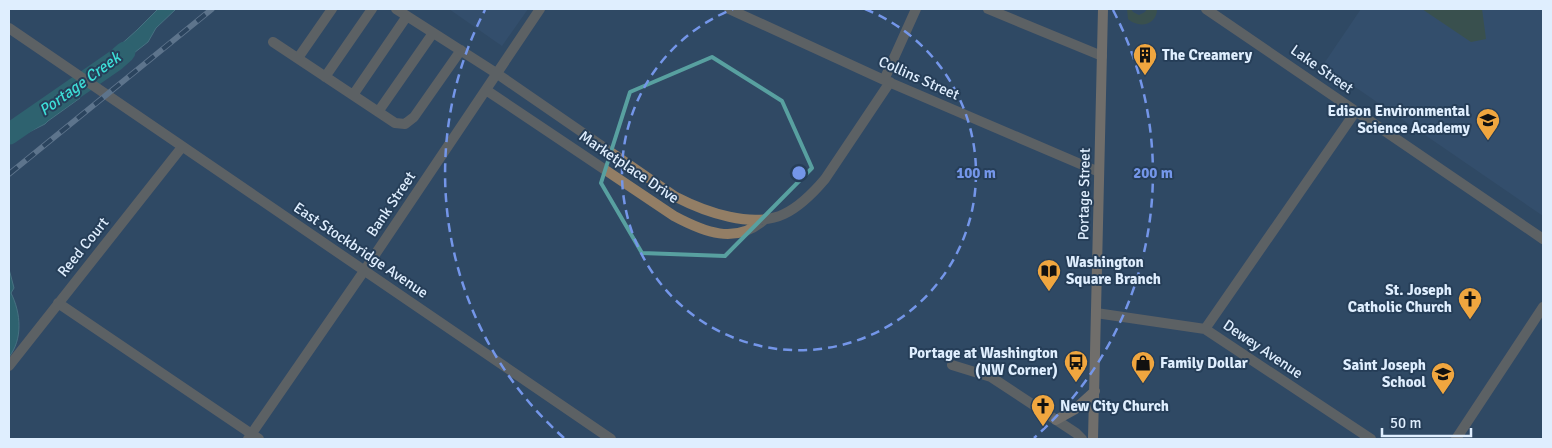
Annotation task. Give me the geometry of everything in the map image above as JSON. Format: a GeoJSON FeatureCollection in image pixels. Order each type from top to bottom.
{"type":"FeatureCollection","features":[{"type":"Feature","properties":{"kind":"main road","name":"Portage Street"},"geometry":{"type":"LineString","coordinates":[[1093,439],[1103,9]]}},
{"type":"Feature","properties":{"kind":"main road"},"geometry":{"type":"LineString","coordinates":[[1056,420],[1074,410],[1095,391]]}},
{"type":"Feature","properties":{"kind":"street"},"geometry":{"type":"LineString","coordinates":[[298,58],[332,9]]}},
{"type":"Feature","properties":{"kind":"street"},"geometry":{"type":"LineString","coordinates":[[325,77],[372,9]]}},
{"type":"Feature","properties":{"kind":"street","name":"Marketplace Drive"},"geometry":{"type":"LineString","coordinates":[[396,9],[496,73],[676,196],[709,212],[764,220]]}},
{"type":"Feature","properties":{"kind":"street","name":"Bank Street"},"geometry":{"type":"LineString","coordinates":[[253,438],[540,9]]}},
{"type":"Feature","properties":{"kind":"street","name":"Collins Street"},"geometry":{"type":"LineString","coordinates":[[729,9],[888,81],[1099,172]]}},
{"type":"Feature","properties":{"kind":"street","name":"Marketplace Drive"},"geometry":{"type":"LineString","coordinates":[[486,90],[674,216],[698,228],[720,233],[743,232],[754,228],[764,220],[784,214],[798,206],[826,179],[888,81],[916,9]]}},
{"type":"Feature","properties":{"kind":"street"},"geometry":{"type":"LineString","coordinates":[[988,9],[1102,56]]}},
{"type":"Feature","properties":{"kind":"street","name":"Lake Street"},"geometry":{"type":"LineString","coordinates":[[1206,9],[1543,239]]}},
{"type":"Feature","properties":{"kind":"street"},"geometry":{"type":"LineString","coordinates":[[353,95],[407,16]]}},
{"type":"Feature","properties":{"kind":"street","name":"East Stockbridge Avenue"},"geometry":{"type":"LineString","coordinates":[[9,28],[611,439]]}},
{"type":"Feature","properties":{"kind":"street"},"geometry":{"type":"LineString","coordinates":[[378,112],[433,33]]}},
{"type":"Feature","properties":{"kind":"street"},"geometry":{"type":"LineString","coordinates":[[274,42],[395,123],[405,124],[414,117],[461,50]]}},
{"type":"Feature","properties":{"kind":"street"},"geometry":{"type":"LineString","coordinates":[[1206,329],[1356,111]]}},
{"type":"Feature","properties":{"kind":"street","name":"Reed Court"},"geometry":{"type":"LineString","coordinates":[[9,366],[182,147]]}},
{"type":"Feature","properties":{"kind":"street"},"geometry":{"type":"LineString","coordinates":[[58,302],[253,438]]}},
{"type":"Feature","properties":{"kind":"street"},"geometry":{"type":"LineString","coordinates":[[1456,439],[1543,307]]}},
{"type":"Feature","properties":{"kind":"street","name":"Dewey Avenue"},"geometry":{"type":"LineString","coordinates":[[1096,313],[1206,329],[1371,439]]}},
{"type":"Feature","properties":{"kind":"street"},"geometry":{"type":"LineString","coordinates":[[952,365],[991,377],[1076,433],[1082,439]]}},
{"type":"Feature","properties":{"kind":"highlighted area"},"geometry":{"type":"Polygon","coordinates":[[[712,57],[782,101],[812,168],[725,256],[642,253],[601,183],[630,92],[712,57]]]}},
{"type":"Feature","properties":{"kind":"shaded area"},"geometry":{"type":"Polygon","coordinates":[[[158,9],[176,9],[156,28],[148,42],[116,67],[105,72],[97,66],[137,30],[158,9]]]}},
{"type":"Feature","properties":{"kind":"shaded area"},"geometry":{"type":"Polygon","coordinates":[[[449,9],[528,9],[502,46],[449,9]]]}},
{"type":"Feature","properties":{"kind":"shaded area"},"geometry":{"type":"Polygon","coordinates":[[[1127,9],[1131,9],[1139,15],[1147,9],[1157,9],[1151,22],[1137,24],[1128,19],[1127,9]]]}},
{"type":"Feature","properties":{"kind":"shaded area","name":"Edison Environmental Science Academy"},"geometry":{"type":"Polygon","coordinates":[[[1361,9],[1543,9],[1543,216],[1323,65],[1361,9]]]}},
{"type":"Feature","properties":{"kind":"shaded area"},"geometry":{"type":"Polygon","coordinates":[[[1422,9],[1482,9],[1486,39],[1471,42],[1422,9]]]}},
{"type":"Feature","properties":{"kind":"shaded area"},"geometry":{"type":"Polygon","coordinates":[[[67,89],[80,98],[45,124],[9,142],[9,130],[67,89]]]}},
{"type":"Feature","properties":{"kind":"shaded area"},"geometry":{"type":"Polygon","coordinates":[[[9,269],[14,288],[11,293],[17,309],[19,326],[17,342],[9,357],[9,269]]]}},
{"type":"Feature","properties":{"kind":"waterway","name":"Portage Creek"},"geometry":{"type":"LineString","coordinates":[[9,134],[125,52]]}},
{"type":"Feature","properties":{"kind":"railway"},"geometry":{"type":"LineString","coordinates":[[9,174],[212,9]]}},
{"type":"Feature","properties":{"kind":"place","name":"The Creamery"},"geometry":{"type":"Point","coordinates":[1145,76]}},
{"type":"Feature","properties":{"kind":"place","name":"Edison Environmental Science Academy"},"geometry":{"type":"Point","coordinates":[1488,141]}},
{"type":"Feature","properties":{"kind":"place","name":"Washington Square Branch"},"geometry":{"type":"Point","coordinates":[1049,292]}},
{"type":"Feature","properties":{"kind":"place","name":"St. Joseph Catholic Church"},"geometry":{"type":"Point","coordinates":[1470,320]}},
{"type":"Feature","properties":{"kind":"place","name":"Portage at Washington (NW Corner)"},"geometry":{"type":"Point","coordinates":[1076,383]}},
{"type":"Feature","properties":{"kind":"place","name":"Family Dollar"},"geometry":{"type":"Point","coordinates":[1143,384]}},
{"type":"Feature","properties":{"kind":"place","name":"Saint Joseph School"},"geometry":{"type":"Point","coordinates":[1443,395]}},
{"type":"Feature","properties":{"kind":"place","name":"New City Church"},"geometry":{"type":"Point","coordinates":[1043,427]}}]}
